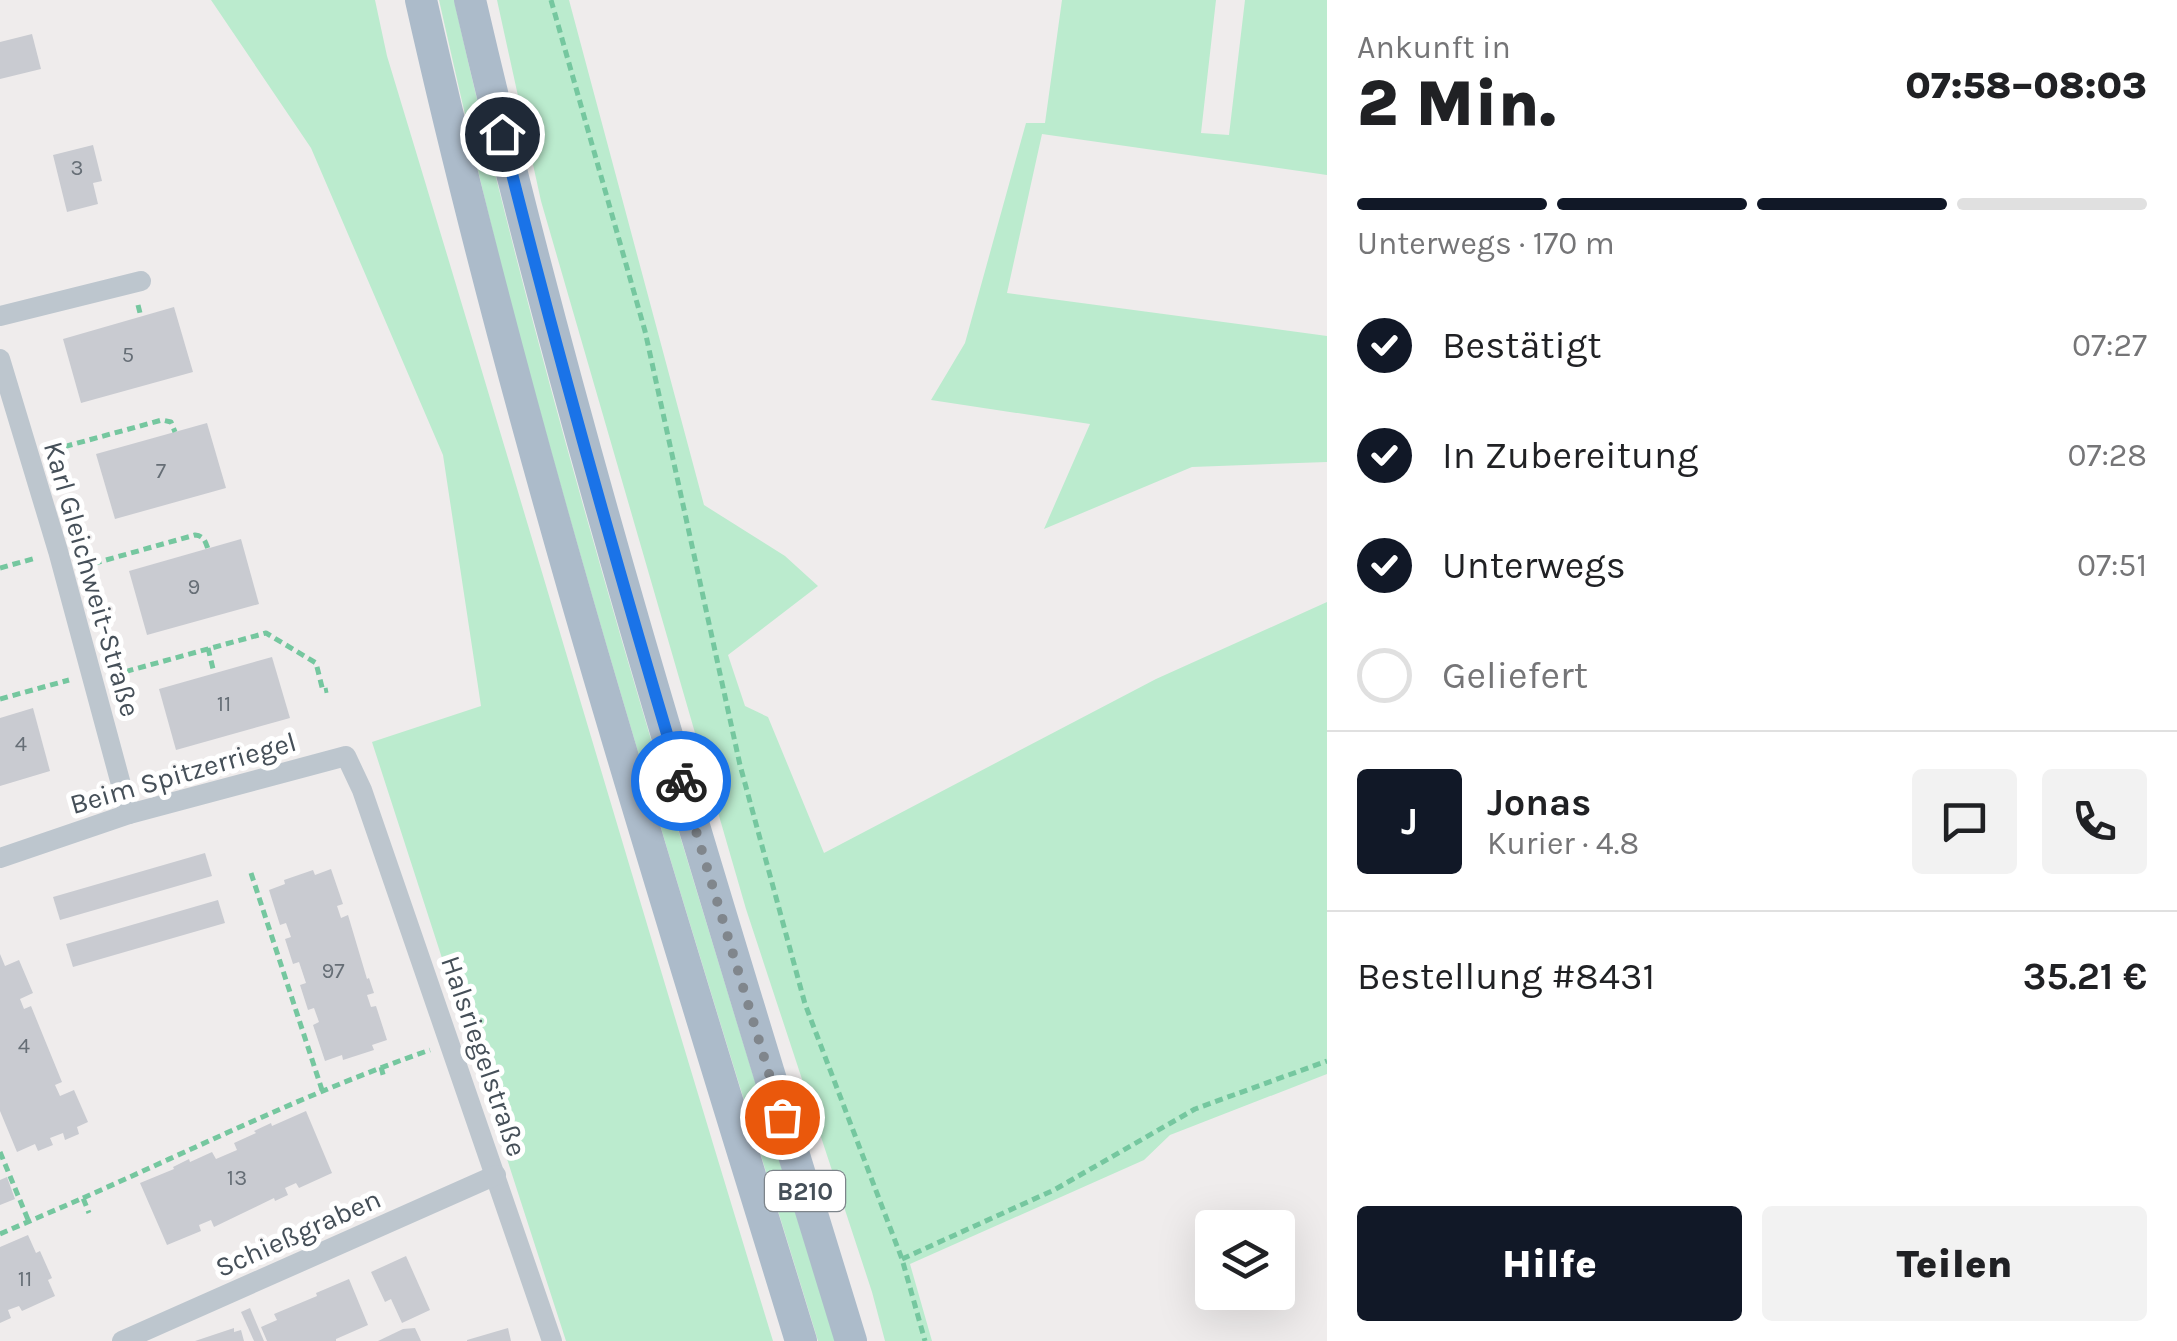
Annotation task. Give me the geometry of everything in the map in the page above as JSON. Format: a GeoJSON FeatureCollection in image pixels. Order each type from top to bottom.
{"type":"FeatureCollection","features":[{"type":"Feature","properties":{"kind":"main road","name":"B210"},"geometry":{"type":"LineString","coordinates":[[421,0],[455,152],[582,620],[801,1341]]}},
{"type":"Feature","properties":{"kind":"main road","name":"B210"},"geometry":{"type":"LineString","coordinates":[[470,0],[530,249],[622,582],[851,1341]]}},
{"type":"Feature","properties":{"kind":"street"},"geometry":{"type":"LineString","coordinates":[[0,316],[141,280]]}},
{"type":"Feature","properties":{"kind":"street","name":"Karl Gleichweit-Straße"},"geometry":{"type":"LineString","coordinates":[[0,359],[61,561],[129,814]]}},
{"type":"Feature","properties":{"kind":"street","name":"Beim Spitzerriegel"},"geometry":{"type":"LineString","coordinates":[[0,858],[129,814],[346,756],[362,790]]}},
{"type":"Feature","properties":{"kind":"street","name":"Halsriegelstraße"},"geometry":{"type":"LineString","coordinates":[[362,790],[552,1341]]}},
{"type":"Feature","properties":{"kind":"street","name":"Schießgraben"},"geometry":{"type":"LineString","coordinates":[[122,1341],[161,1333],[496,1176]]}},
{"type":"Feature","properties":{"kind":"path"},"geometry":{"type":"LineString","coordinates":[[551,0],[645,331],[740,765],[805,1004],[902,1258],[925,1341]]}},
{"type":"Feature","properties":{"kind":"path"},"geometry":{"type":"LineString","coordinates":[[29,456],[162,420],[172,422],[175,432]]}},
{"type":"Feature","properties":{"kind":"path"},"geometry":{"type":"LineString","coordinates":[[0,568],[61,561],[195,534],[205,540],[208,549]]}},
{"type":"Feature","properties":{"kind":"path"},"geometry":{"type":"LineString","coordinates":[[0,699],[266,633],[316,662],[323,691],[328,690]]}},
{"type":"Feature","properties":{"kind":"path"},"geometry":{"type":"LineString","coordinates":[[208,648],[214,673]]}},
{"type":"Feature","properties":{"kind":"path"},"geometry":{"type":"LineString","coordinates":[[252,872],[322,1090]]}},
{"type":"Feature","properties":{"kind":"path"},"geometry":{"type":"LineString","coordinates":[[0,1234],[322,1090],[450,1043]]}},
{"type":"Feature","properties":{"kind":"path"},"geometry":{"type":"LineString","coordinates":[[902,1258],[1054,1190],[1195,1110],[1327,1061]]}},
{"type":"Feature","properties":{"kind":"path"},"geometry":{"type":"LineString","coordinates":[[380,1066],[384,1078]]}},
{"type":"Feature","properties":{"kind":"path"},"geometry":{"type":"LineString","coordinates":[[0,1152],[29,1222]]}},
{"type":"Feature","properties":{"kind":"path"},"geometry":{"type":"LineString","coordinates":[[84,1198],[89,1213]]}},
{"type":"Feature","properties":{"kind":"green space"},"geometry":{"type":"Polygon","coordinates":[[[211,0],[375,0],[387,56],[773,1341],[566,1341],[372,742],[481,706],[443,455],[311,148],[211,0]]]}},
{"type":"Feature","properties":{"kind":"green space"},"geometry":{"type":"Polygon","coordinates":[[[439,0],[454,0],[537,339],[584,507],[835,1341],[818,1341],[638,752],[522,348],[439,0]]]}},
{"type":"Feature","properties":{"kind":"green space"},"geometry":{"type":"Polygon","coordinates":[[[497,0],[569,0],[704,505],[785,556],[818,586],[728,655],[745,706],[768,717],[824,853],[1156,679],[1327,602],[1327,1074],[1170,1135],[1144,1160],[910,1264],[932,1341],[885,1341],[746,909],[541,201],[497,0]]]}},
{"type":"Feature","properties":{"kind":"green space"},"geometry":{"type":"Polygon","coordinates":[[[1062,0],[1216,0],[1201,133],[1229,135],[1245,0],[1327,0],[1327,175],[1042,134],[1007,293],[1327,336],[1327,462],[1192,467],[1044,529],[1090,424],[931,400],[965,343],[1026,123],[1045,123],[1062,0]]]}},
{"type":"Feature","properties":{"kind":"building"},"geometry":{"type":"Polygon","coordinates":[[[32,34],[41,69],[0,79],[0,42],[32,34]]]}},
{"type":"Feature","properties":{"kind":"building"},"geometry":{"type":"Polygon","coordinates":[[[93,145],[102,181],[93,183],[98,204],[67,212],[53,155],[93,145]]]}},
{"type":"Feature","properties":{"kind":"building"},"geometry":{"type":"Polygon","coordinates":[[[174,307],[193,372],[81,403],[63,339],[174,307]]]}},
{"type":"Feature","properties":{"kind":"building"},"geometry":{"type":"Polygon","coordinates":[[[207,423],[226,488],[115,519],[96,454],[207,423]]]}},
{"type":"Feature","properties":{"kind":"building"},"geometry":{"type":"Polygon","coordinates":[[[241,539],[259,604],[147,635],[129,571],[241,539]]]}},
{"type":"Feature","properties":{"kind":"building"},"geometry":{"type":"Polygon","coordinates":[[[272,657],[290,718],[176,750],[159,689],[272,657]]]}},
{"type":"Feature","properties":{"kind":"building"},"geometry":{"type":"Polygon","coordinates":[[[33,708],[50,771],[0,786],[0,718],[33,708]]]}},
{"type":"Feature","properties":{"kind":"building"},"geometry":{"type":"Polygon","coordinates":[[[205,853],[212,876],[60,920],[53,897],[205,853]]]}},
{"type":"Feature","properties":{"kind":"building"},"geometry":{"type":"Polygon","coordinates":[[[331,869],[343,904],[337,906],[341,918],[348,915],[374,993],[367,995],[371,1007],[376,1006],[387,1040],[372,1045],[374,1050],[325,1061],[313,1025],[319,1022],[314,1008],[308,1010],[300,985],[306,983],[299,962],[293,964],[285,939],[291,937],[286,923],[280,925],[269,890],[313,870],[315,875],[331,869]]]}},
{"type":"Feature","properties":{"kind":"building"},"geometry":{"type":"Polygon","coordinates":[[[218,900],[225,923],[73,967],[66,944],[218,900]]]}},
{"type":"Feature","properties":{"kind":"building"},"geometry":{"type":"Polygon","coordinates":[[[0,954],[5,966],[19,960],[33,993],[20,999],[24,1009],[31,1006],[62,1082],[55,1085],[60,1096],[74,1090],[88,1122],[77,1127],[79,1134],[65,1140],[63,1133],[50,1138],[53,1145],[38,1151],[35,1144],[17,1152],[0,1111],[0,954]]]}},
{"type":"Feature","properties":{"kind":"building"},"geometry":{"type":"Polygon","coordinates":[[[306,1111],[332,1173],[299,1188],[296,1183],[285,1188],[288,1195],[214,1227],[211,1220],[199,1225],[201,1231],[167,1245],[140,1183],[189,1159],[190,1162],[212,1152],[216,1159],[237,1150],[234,1143],[254,1131],[306,1111]]]}},
{"type":"Feature","properties":{"kind":"building"},"geometry":{"type":"Polygon","coordinates":[[[7,1177],[15,1199],[0,1205],[0,1180],[7,1177]]]}},
{"type":"Feature","properties":{"kind":"building"},"geometry":{"type":"Polygon","coordinates":[[[28,1235],[52,1278],[48,1280],[55,1296],[22,1311],[19,1306],[8,1310],[11,1318],[0,1323],[0,1247],[28,1235]]]}},
{"type":"Feature","properties":{"kind":"building"},"geometry":{"type":"Polygon","coordinates":[[[406,1256],[430,1310],[402,1323],[391,1299],[385,1302],[371,1272],[406,1256]]]}},
{"type":"Feature","properties":{"kind":"building"},"geometry":{"type":"Polygon","coordinates":[[[349,1279],[368,1325],[336,1341],[267,1341],[261,1327],[277,1320],[274,1314],[349,1279]]]}},
{"type":"Feature","properties":{"kind":"building"},"geometry":{"type":"Polygon","coordinates":[[[250,1308],[264,1341],[254,1341],[241,1312],[250,1308]]]}},
{"type":"Feature","properties":{"kind":"building"},"geometry":{"type":"Polygon","coordinates":[[[234,1328],[234,1332],[241,1330],[244,1341],[195,1341],[234,1328]]]}},
{"type":"Feature","properties":{"kind":"building"},"geometry":{"type":"Polygon","coordinates":[[[415,1328],[421,1341],[378,1341],[403,1329],[415,1328]]]}},
{"type":"Feature","properties":{"kind":"building"},"geometry":{"type":"Polygon","coordinates":[[[508,1328],[511,1341],[467,1341],[467,1340],[508,1328]]]}},
{"type":"Feature","properties":{"kind":"way so far"},"geometry":{"type":"LineString","coordinates":[[681,781],[782,1117]]}},
{"type":"Feature","properties":{"kind":"route"},"geometry":{"type":"LineString","coordinates":[[502,134],[617,566],[681,781]]}}]}
